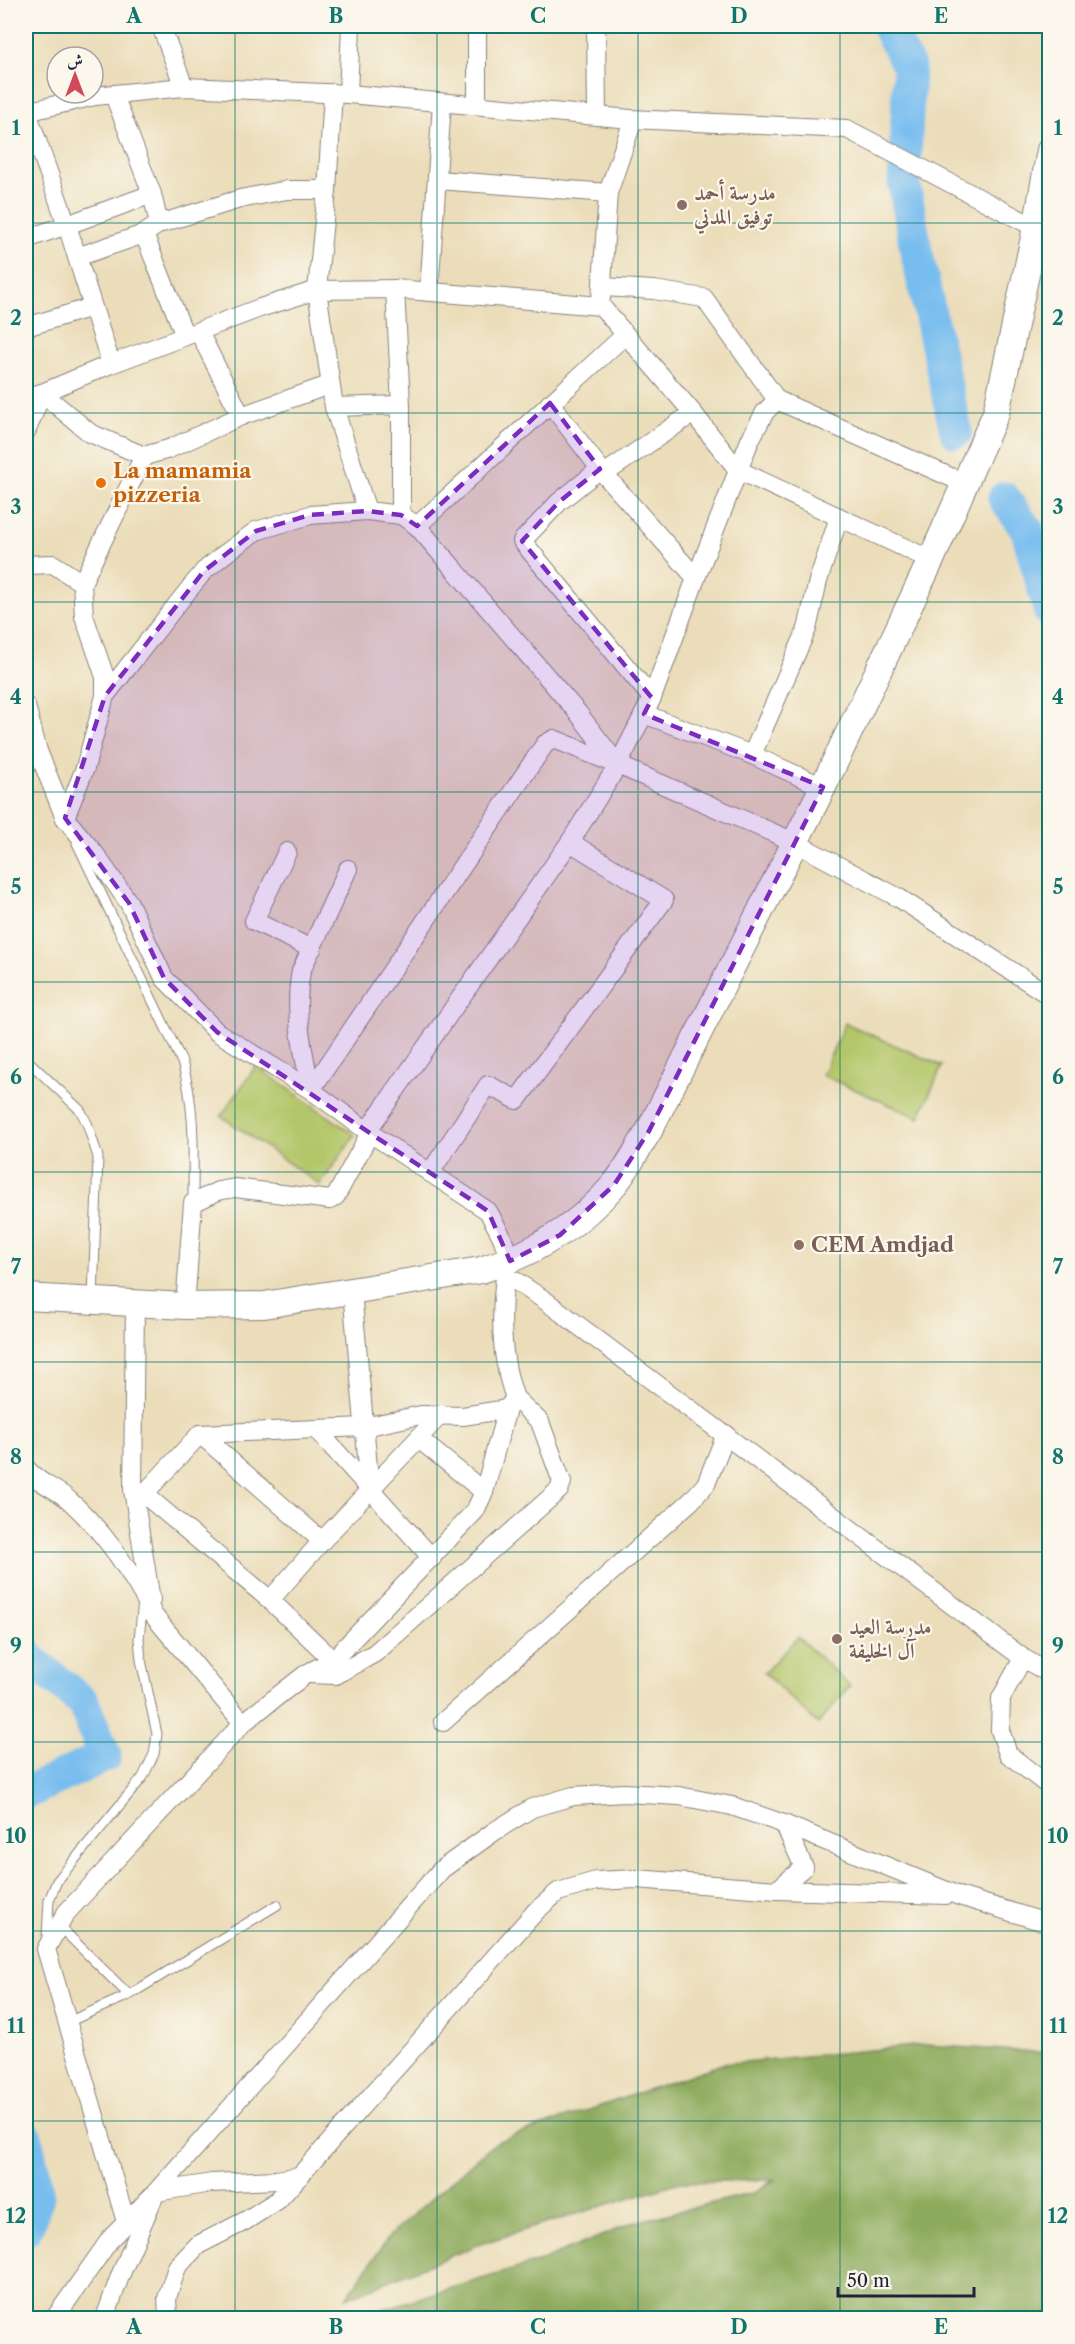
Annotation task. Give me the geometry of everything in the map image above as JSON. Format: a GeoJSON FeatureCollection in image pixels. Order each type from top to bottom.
{"type":"FeatureCollection","features":[{"type":"Feature","properties":{"kind":"main road"},"geometry":{"type":"LineString","coordinates":[[26,1297],[185,1306],[264,1305],[505,1268],[560,1235],[614,1185],[649,1131],[823,787],[931,560],[996,413],[1043,231],[1050,150]]}},
{"type":"Feature","properties":{"kind":"street"},"geometry":{"type":"LineString","coordinates":[[161,26],[184,87]]}},
{"type":"Feature","properties":{"kind":"street"},"geometry":{"type":"LineString","coordinates":[[351,26],[327,190],[317,290],[329,385],[367,511]]}},
{"type":"Feature","properties":{"kind":"street"},"geometry":{"type":"LineString","coordinates":[[477,26],[477,104]]}},
{"type":"Feature","properties":{"kind":"street"},"geometry":{"type":"LineString","coordinates":[[596,26],[597,116]]}},
{"type":"Feature","properties":{"kind":"street"},"geometry":{"type":"LineString","coordinates":[[111,364],[67,225],[26,112],[71,101],[184,87],[340,93],[631,119],[847,129],[1043,231]]}},
{"type":"Feature","properties":{"kind":"street"},"geometry":{"type":"LineString","coordinates":[[114,95],[152,194],[159,224]]}},
{"type":"Feature","properties":{"kind":"street"},"geometry":{"type":"LineString","coordinates":[[429,292],[442,103]]}},
{"type":"Feature","properties":{"kind":"street"},"geometry":{"type":"LineString","coordinates":[[631,119],[630,129],[608,192],[601,306],[693,413],[738,470],[931,560]]}},
{"type":"Feature","properties":{"kind":"street"},"geometry":{"type":"LineString","coordinates":[[438,180],[608,192]]}},
{"type":"Feature","properties":{"kind":"street"},"geometry":{"type":"LineString","coordinates":[[77,257],[144,234],[159,224],[240,199],[287,190],[327,190]]}},
{"type":"Feature","properties":{"kind":"street"},"geometry":{"type":"LineString","coordinates":[[26,239],[152,194]]}},
{"type":"Feature","properties":{"kind":"street"},"geometry":{"type":"LineString","coordinates":[[144,234],[192,334],[241,416]]}},
{"type":"Feature","properties":{"kind":"street"},"geometry":{"type":"LineString","coordinates":[[603,287],[654,290],[704,298],[777,400],[966,484]]}},
{"type":"Feature","properties":{"kind":"street"},"geometry":{"type":"LineString","coordinates":[[395,289],[401,405],[401,515]]}},
{"type":"Feature","properties":{"kind":"street"},"geometry":{"type":"LineString","coordinates":[[34,395],[260,308],[317,290],[395,289],[601,306]]}},
{"type":"Feature","properties":{"kind":"street"},"geometry":{"type":"LineString","coordinates":[[26,327],[92,307]]}},
{"type":"Feature","properties":{"kind":"street"},"geometry":{"type":"LineString","coordinates":[[417,526],[625,335]]}},
{"type":"Feature","properties":{"kind":"street"},"geometry":{"type":"LineString","coordinates":[[34,395],[90,433],[144,456],[169,449],[241,416],[329,385]]}},
{"type":"Feature","properties":{"kind":"street"},"geometry":{"type":"LineString","coordinates":[[26,432],[34,395]]}},
{"type":"Feature","properties":{"kind":"street"},"geometry":{"type":"LineString","coordinates":[[185,1306],[193,1203],[218,1191],[235,1188],[330,1200],[336,1196],[370,1133],[372,1124],[570,842],[618,765],[648,706],[750,440],[765,412],[777,400]]}},
{"type":"Feature","properties":{"kind":"street"},"geometry":{"type":"LineString","coordinates":[[550,403],[602,472],[696,578]]}},
{"type":"Feature","properties":{"kind":"street"},"geometry":{"type":"LineString","coordinates":[[334,407],[401,405]]}},
{"type":"Feature","properties":{"kind":"street"},"geometry":{"type":"LineString","coordinates":[[693,413],[558,502],[522,541],[648,706],[823,787]]}},
{"type":"Feature","properties":{"kind":"street"},"geometry":{"type":"LineString","coordinates":[[66,819],[85,768],[105,696],[105,677],[84,616],[82,583],[144,456]]}},
{"type":"Feature","properties":{"kind":"street"},"geometry":{"type":"LineString","coordinates":[[105,696],[204,571],[256,531],[309,515],[367,511],[401,515],[417,526],[578,713],[618,765]]}},
{"type":"Feature","properties":{"kind":"street"},"geometry":{"type":"LineString","coordinates":[[752,755],[807,629],[818,581],[839,517]]}},
{"type":"Feature","properties":{"kind":"street"},"geometry":{"type":"LineString","coordinates":[[26,565],[53,564],[82,583]]}},
{"type":"Feature","properties":{"kind":"street"},"geometry":{"type":"LineString","coordinates":[[26,706],[38,751],[66,819],[95,854],[129,903],[164,978],[217,1032],[311,1090],[370,1133],[488,1210],[502,1237],[505,1268],[502,1300],[503,1332],[511,1404],[484,1491],[475,1511],[333,1660],[306,1674],[243,1723],[74,1905],[58,1924],[46,1949],[126,2222]]}},
{"type":"Feature","properties":{"kind":"street"},"geometry":{"type":"LineString","coordinates":[[311,1090],[545,744],[554,739],[794,842],[899,898],[1050,996]]}},
{"type":"Feature","properties":{"kind":"street"},"geometry":{"type":"LineString","coordinates":[[430,1173],[488,1085],[517,1100],[664,900],[570,842]]}},
{"type":"Feature","properties":{"kind":"street"},"geometry":{"type":"LineString","coordinates":[[287,852],[254,921],[312,949]]}},
{"type":"Feature","properties":{"kind":"street"},"geometry":{"type":"LineString","coordinates":[[311,1090],[297,1021],[299,978],[348,869]]}},
{"type":"Feature","properties":{"kind":"street"},"geometry":{"type":"LineString","coordinates":[[505,1268],[517,1282],[726,1434],[1023,1658],[1050,1674]]}},
{"type":"Feature","properties":{"kind":"street"},"geometry":{"type":"LineString","coordinates":[[352,1292],[370,1489]]}},
{"type":"Feature","properties":{"kind":"street"},"geometry":{"type":"LineString","coordinates":[[135,1303],[139,1492],[154,1616]]}},
{"type":"Feature","properties":{"kind":"street"},"geometry":{"type":"LineString","coordinates":[[139,1492],[200,1434],[364,1426],[421,1415],[463,1416],[511,1404],[540,1422],[562,1482],[559,1490],[375,1653],[336,1675],[306,1674]]}},
{"type":"Feature","properties":{"kind":"street"},"geometry":{"type":"LineString","coordinates":[[270,1600],[321,1541],[441,1414]]}},
{"type":"Feature","properties":{"kind":"street"},"geometry":{"type":"LineString","coordinates":[[317,1430],[432,1558]]}},
{"type":"Feature","properties":{"kind":"street"},"geometry":{"type":"LineString","coordinates":[[200,1434],[321,1541]]}},
{"type":"Feature","properties":{"kind":"street"},"geometry":{"type":"LineString","coordinates":[[443,1722],[691,1501],[706,1484],[726,1434]]}},
{"type":"Feature","properties":{"kind":"street"},"geometry":{"type":"LineString","coordinates":[[419,1439],[484,1491]]}},
{"type":"Feature","properties":{"kind":"street"},"geometry":{"type":"LineString","coordinates":[[26,1468],[32,1476],[64,1495],[104,1537],[144,1595],[154,1616],[243,1723]]}},
{"type":"Feature","properties":{"kind":"street"},"geometry":{"type":"LineString","coordinates":[[139,1492],[270,1600],[333,1660]]}},
{"type":"Feature","properties":{"kind":"street"},"geometry":{"type":"LineString","coordinates":[[1023,1658],[1001,1698],[1000,1730],[1008,1754],[1050,1787]]}},
{"type":"Feature","properties":{"kind":"street"},"geometry":{"type":"LineString","coordinates":[[55,2319],[84,2273],[111,2238],[156,2192],[442,1869],[532,1808],[573,1796],[624,1793],[679,1796],[732,1806],[784,1824],[959,1896],[1050,1924]]}},
{"type":"Feature","properties":{"kind":"street"},"geometry":{"type":"LineString","coordinates":[[777,1890],[804,1867],[784,1824]]}},
{"type":"Feature","properties":{"kind":"street"},"geometry":{"type":"LineString","coordinates":[[168,2319],[167,2298],[177,2268],[198,2244],[244,2221],[278,2200],[536,1911],[558,1892],[596,1881],[636,1879],[777,1890],[959,1896]]}},
{"type":"Feature","properties":{"kind":"street"},"geometry":{"type":"LineString","coordinates":[[156,2192],[212,2183],[276,2180],[300,2176]]}},
{"type":"Feature","properties":{"kind":"street"},"geometry":{"type":"LineString","coordinates":[[105,2319],[120,2276],[156,2192]]}},
{"type":"Feature","properties":{"kind":"lane"},"geometry":{"type":"LineString","coordinates":[[66,819],[182,1062],[189,1085],[193,1119],[193,1203]]}},
{"type":"Feature","properties":{"kind":"lane"},"geometry":{"type":"LineString","coordinates":[[26,1059],[80,1110],[98,1157],[93,1301]]}},
{"type":"Feature","properties":{"kind":"lane"},"geometry":{"type":"LineString","coordinates":[[46,1949],[49,1900],[57,1881],[143,1777],[154,1754],[157,1734],[141,1660],[139,1639],[144,1595]]}},
{"type":"Feature","properties":{"kind":"lane"},"geometry":{"type":"LineString","coordinates":[[68,2022],[129,1995],[277,1905]]}},
{"type":"Feature","properties":{"kind":"lane"},"geometry":{"type":"LineString","coordinates":[[58,1924],[129,1995]]}},
{"type":"Feature","properties":{"kind":"highlighted area"},"geometry":{"type":"Polygon","coordinates":[[[550,403],[600,469],[559,502],[522,541],[652,698],[644,714],[823,787],[649,1131],[614,1185],[560,1235],[510,1261],[488,1211],[217,1032],[164,978],[129,903],[65,818],[105,696],[204,571],[256,531],[310,515],[367,511],[401,515],[417,526],[550,403]]]}},
{"type":"Feature","properties":{"kind":"green space"},"geometry":{"type":"Polygon","coordinates":[[[845,1023],[942,1066],[919,1118],[822,1075],[845,1023]]]}},
{"type":"Feature","properties":{"kind":"green space"},"geometry":{"type":"Polygon","coordinates":[[[256,1066],[355,1135],[320,1185],[221,1116],[256,1066]]]}},
{"type":"Feature","properties":{"kind":"green space"},"geometry":{"type":"Polygon","coordinates":[[[798,1637],[850,1686],[818,1724],[764,1673],[798,1637]]]}},
{"type":"Feature","properties":{"kind":"green space"},"geometry":{"type":"Polygon","coordinates":[[[925,2045],[1049,2053],[1049,2318],[366,2318],[376,2311],[538,2262],[635,2222],[753,2193],[774,2180],[680,2182],[483,2243],[346,2298],[390,2235],[496,2142],[722,2064],[925,2045]]]}},
{"type":"Feature","properties":{"kind":"waterway"},"geometry":{"type":"LineString","coordinates":[[887,26],[909,67],[904,184],[956,432]]}},
{"type":"Feature","properties":{"kind":"waterway"},"geometry":{"type":"LineString","coordinates":[[1004,498],[1027,530],[1050,612]]}},
{"type":"Feature","properties":{"kind":"waterway"},"geometry":{"type":"LineString","coordinates":[[26,1652],[27,1656],[83,1702],[105,1756],[26,1793]]}},
{"type":"Feature","properties":{"kind":"waterway"},"geometry":{"type":"LineString","coordinates":[[26,2137],[38,2197],[26,2229]]}},
{"type":"Feature","properties":{"kind":"place","name":"مدرسة أحمد توفيق المدني"},"geometry":{"type":"Point","coordinates":[682,205]}},
{"type":"Feature","properties":{"kind":"place","name":"La mamamia pizzeria"},"geometry":{"type":"Point","coordinates":[101,483]}},
{"type":"Feature","properties":{"kind":"place","name":"CEM Amdjad"},"geometry":{"type":"Point","coordinates":[799,1245]}},
{"type":"Feature","properties":{"kind":"place","name":"مدرسة العيد آل الخليفة"},"geometry":{"type":"Point","coordinates":[837,1639]}}]}
